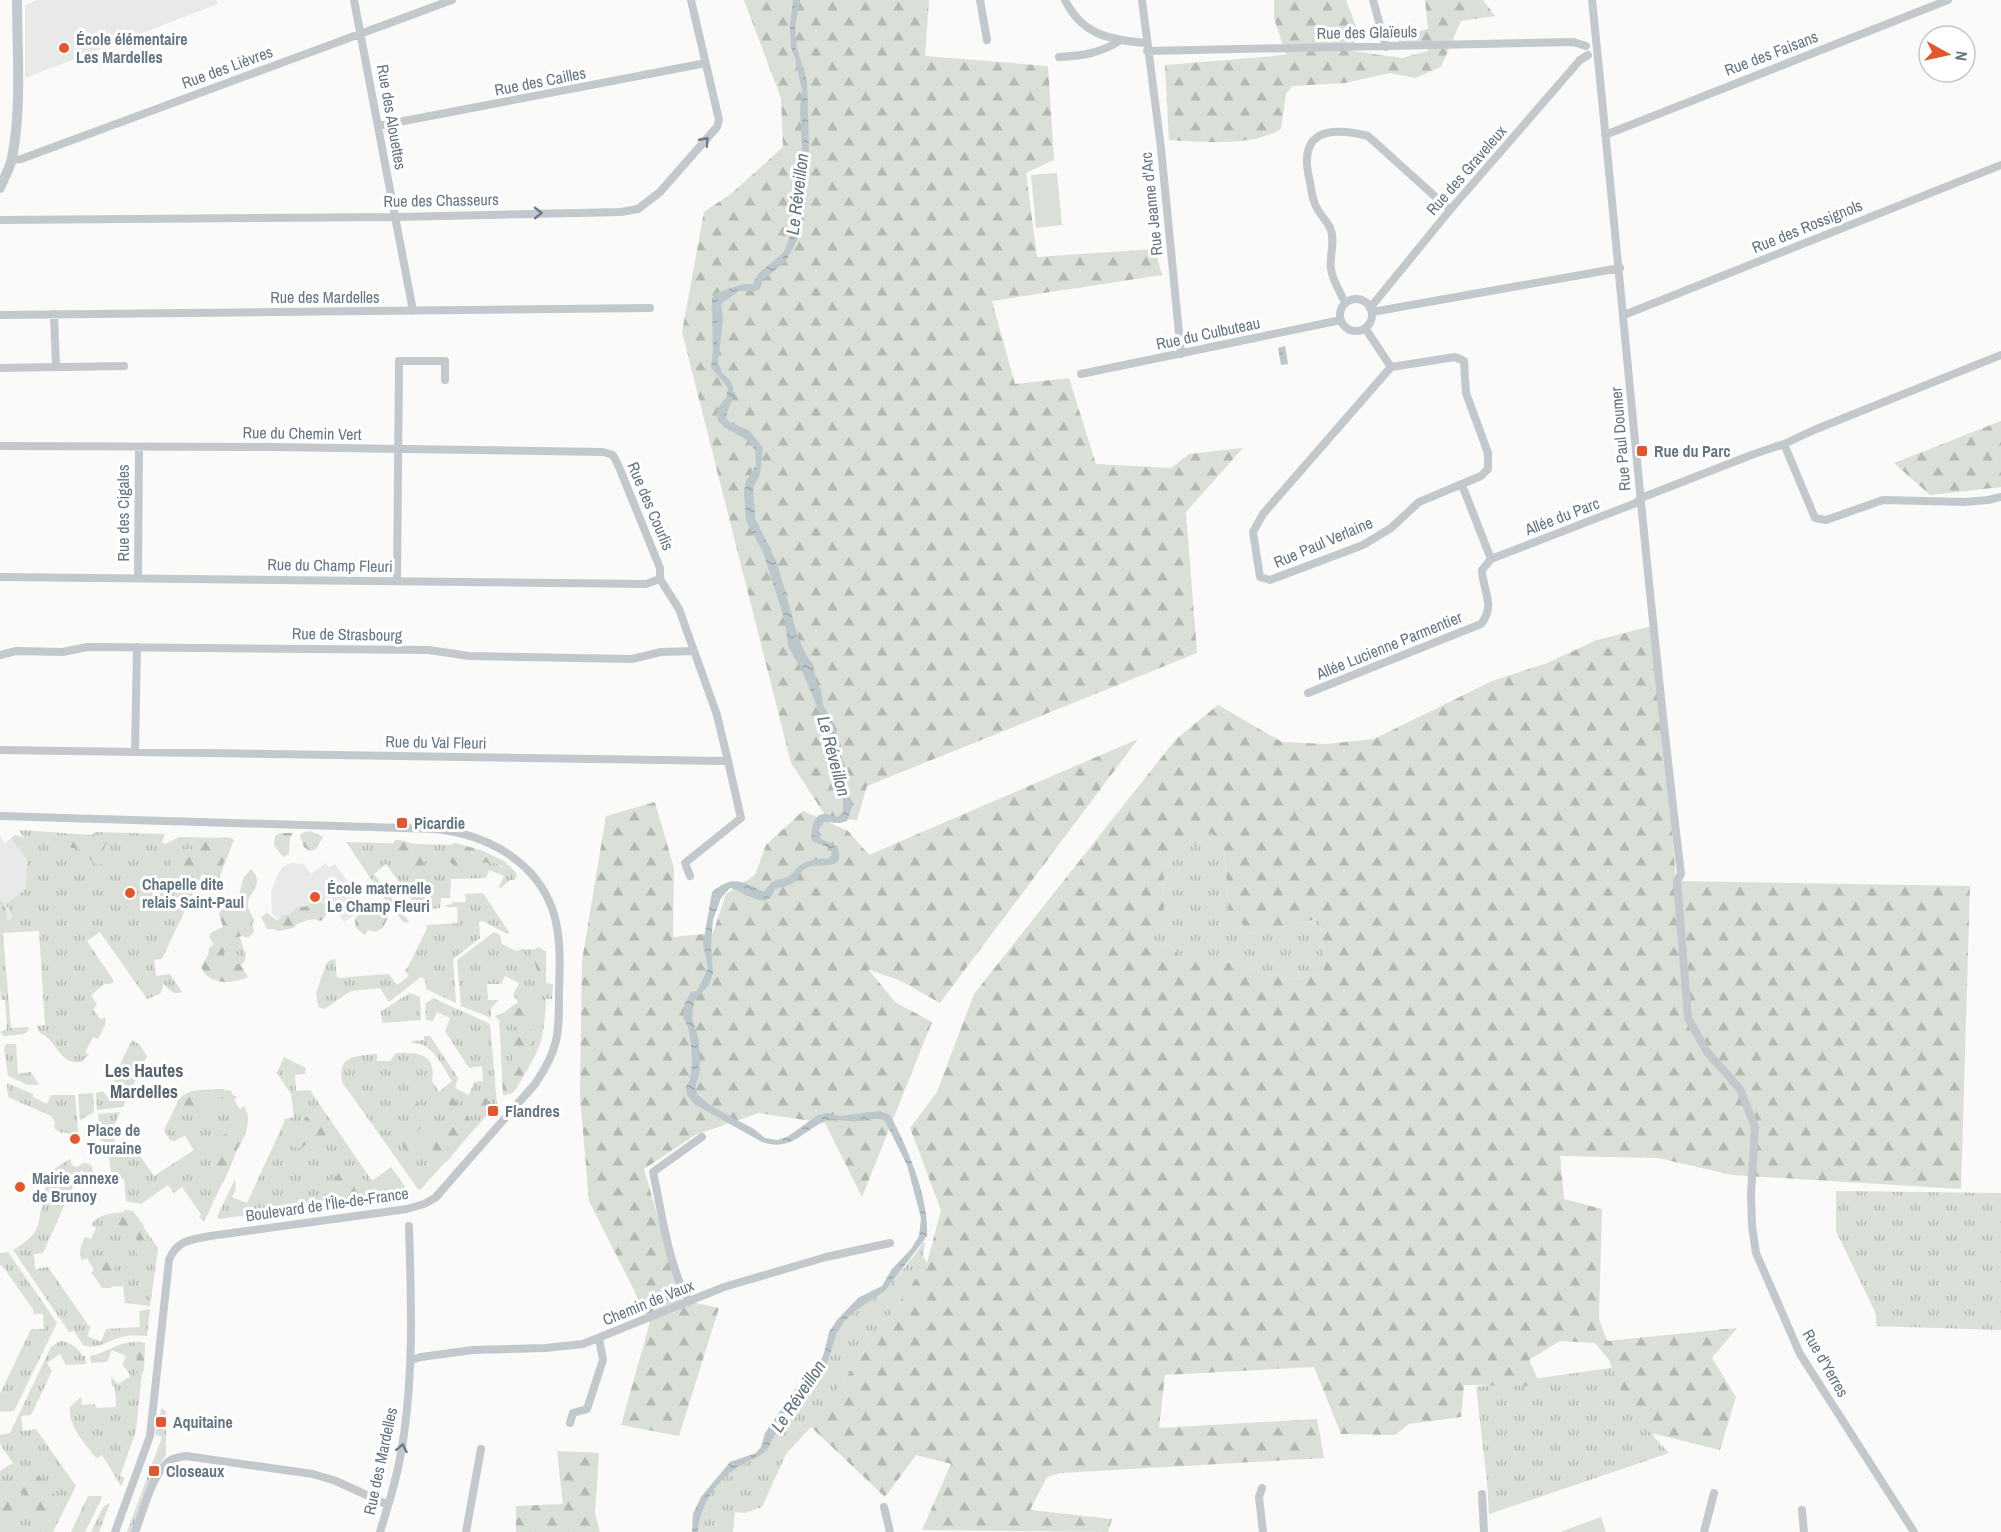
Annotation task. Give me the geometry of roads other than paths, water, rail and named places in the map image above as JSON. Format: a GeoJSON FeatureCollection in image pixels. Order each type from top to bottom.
{"type":"FeatureCollection","features":[{"type":"Feature","properties":{"kind":"street"},"geometry":{"type":"LineString","coordinates":[[0,188],[11,160],[17,81],[18,0]]}},
{"type":"Feature","properties":{"kind":"street","name":"Rue des Alouettes"},"geometry":{"type":"LineString","coordinates":[[354,0],[412,311]]}},
{"type":"Feature","properties":{"kind":"street","name":"Rue des Lièvres"},"geometry":{"type":"LineString","coordinates":[[11,160],[21,159],[452,0]]}},
{"type":"Feature","properties":{"kind":"street","name":"Rue des Chasseurs"},"geometry":{"type":"LineString","coordinates":[[0,220],[396,217],[621,212],[638,208],[660,192],[717,127],[719,120],[691,0]]}},
{"type":"Feature","properties":{"kind":"street"},"geometry":{"type":"LineString","coordinates":[[981,0],[987,40]]}},
{"type":"Feature","properties":{"kind":"street","name":"Rue des Glaïeuls"},"geometry":{"type":"LineString","coordinates":[[1065,0],[1070,11],[1089,29],[1109,39],[1147,47],[1386,47],[1573,42],[1586,46]]}},
{"type":"Feature","properties":{"kind":"street","name":"Rue Jeanne d'Arc"},"geometry":{"type":"LineString","coordinates":[[1142,0],[1161,148],[1181,354]]}},
{"type":"Feature","properties":{"kind":"street"},"geometry":{"type":"LineString","coordinates":[[1373,0],[1386,47]]}},
{"type":"Feature","properties":{"kind":"street","name":"Rue Paul Doumer"},"geometry":{"type":"LineString","coordinates":[[1592,0],[1620,268],[1656,663],[1681,874],[1677,881],[1688,1018],[1707,1052],[1740,1089],[1748,1107],[1755,1127],[1751,1194]]}},
{"type":"Feature","properties":{"kind":"street","name":"Rue des Faisans"},"geometry":{"type":"LineString","coordinates":[[1605,135],[1948,0]]}},
{"type":"Feature","properties":{"kind":"street"},"geometry":{"type":"LineString","coordinates":[[1596,34],[1590,36],[1586,46],[1588,55],[1598,58]]}},
{"type":"Feature","properties":{"kind":"street"},"geometry":{"type":"LineString","coordinates":[[1059,57],[1079,56],[1107,50],[1121,40]]}},
{"type":"Feature","properties":{"kind":"street","name":"Rue des Graveleux"},"geometry":{"type":"LineString","coordinates":[[1371,310],[1450,210],[1580,60],[1588,55]]}},
{"type":"Feature","properties":{"kind":"street","name":"Rue des Cailles"},"geometry":{"type":"LineString","coordinates":[[378,126],[706,63]]}},
{"type":"Feature","properties":{"kind":"street"},"geometry":{"type":"LineString","coordinates":[[1346,303],[1331,269],[1331,229],[1315,204],[1306,167],[1308,146],[1316,137],[1330,132],[1368,136],[1450,210]]}},
{"type":"Feature","properties":{"kind":"street","name":"Rue des Rossignols"},"geometry":{"type":"LineString","coordinates":[[1624,315],[2001,165]]}},
{"type":"Feature","properties":{"kind":"street"},"geometry":{"type":"LineString","coordinates":[[1371,310],[1620,268]]}},
{"type":"Feature","properties":{"kind":"street"},"geometry":{"type":"LineString","coordinates":[[1354,299],[1361,300],[1371,310],[1370,323],[1357,331],[1349,330],[1341,320],[1340,311],[1346,303],[1354,299]]}},
{"type":"Feature","properties":{"kind":"street","name":"Rue des Mardelles"},"geometry":{"type":"LineString","coordinates":[[0,315],[650,308]]}},
{"type":"Feature","properties":{"kind":"street"},"geometry":{"type":"LineString","coordinates":[[54,314],[56,366]]}},
{"type":"Feature","properties":{"kind":"street","name":"Rue du Culbuteau"},"geometry":{"type":"LineString","coordinates":[[1081,374],[1341,320]]}},
{"type":"Feature","properties":{"kind":"street"},"geometry":{"type":"LineString","coordinates":[[1365,328],[1390,367]]}},
{"type":"Feature","properties":{"kind":"street"},"geometry":{"type":"LineString","coordinates":[[1641,498],[1784,444],[2001,356]]}},
{"type":"Feature","properties":{"kind":"street","name":"Rue Paul Verlaine"},"geometry":{"type":"LineString","coordinates":[[1455,357],[1464,361],[1466,393],[1488,453],[1488,469],[1481,476],[1419,502],[1391,528],[1363,545],[1270,580],[1260,577],[1253,532],[1263,514],[1390,367],[1455,357]]}},
{"type":"Feature","properties":{"kind":"street"},"geometry":{"type":"LineString","coordinates":[[397,581],[399,361],[445,361],[445,380]]}},
{"type":"Feature","properties":{"kind":"street"},"geometry":{"type":"LineString","coordinates":[[0,368],[124,366]]}},
{"type":"Feature","properties":{"kind":"street"},"geometry":{"type":"LineString","coordinates":[[1784,444],[1815,518],[1827,520],[1883,500],[1964,502],[2001,497]]}},
{"type":"Feature","properties":{"kind":"street","name":"Rue du Chemin Vert"},"geometry":{"type":"LineString","coordinates":[[0,446],[270,447],[603,453]]}},
{"type":"Feature","properties":{"kind":"street","name":"Rue des Cigales"},"geometry":{"type":"LineString","coordinates":[[138,578],[139,447]]}},
{"type":"Feature","properties":{"kind":"street","name":"Rue des Courlis"},"geometry":{"type":"LineString","coordinates":[[603,453],[613,455],[619,467],[660,568],[660,579]]}},
{"type":"Feature","properties":{"kind":"street"},"geometry":{"type":"LineString","coordinates":[[1462,485],[1491,559]]}},
{"type":"Feature","properties":{"kind":"street","name":"Allée du Parc"},"geometry":{"type":"LineString","coordinates":[[1491,559],[1636,503],[1641,498]]}},
{"type":"Feature","properties":{"kind":"street","name":"Allée Lucienne Parmentier"},"geometry":{"type":"LineString","coordinates":[[1308,693],[1481,624],[1488,615],[1489,601],[1483,584],[1482,570],[1491,559]]}},
{"type":"Feature","properties":{"kind":"street","name":"Rue du Champ Fleuri"},"geometry":{"type":"LineString","coordinates":[[0,578],[646,584],[660,579]]}},
{"type":"Feature","properties":{"kind":"street"},"geometry":{"type":"LineString","coordinates":[[660,579],[679,609],[717,715],[741,818],[685,863],[690,876]]}},
{"type":"Feature","properties":{"kind":"street","name":"Rue de Strasbourg"},"geometry":{"type":"LineString","coordinates":[[0,656],[16,651],[63,652],[87,647],[429,650],[469,656],[633,659],[661,652],[694,651]]}},
{"type":"Feature","properties":{"kind":"street"},"geometry":{"type":"LineString","coordinates":[[135,752],[137,647]]}},
{"type":"Feature","properties":{"kind":"street","name":"Rue du Val Fleuri"},"geometry":{"type":"LineString","coordinates":[[0,750],[728,761]]}},
{"type":"Feature","properties":{"kind":"street","name":"Boulevard de l'Île-de-France"},"geometry":{"type":"LineString","coordinates":[[0,816],[456,831],[498,846],[530,873],[544,892],[553,910],[558,935],[559,1034],[549,1064],[535,1084],[435,1198],[407,1209],[182,1242],[172,1250],[168,1260],[150,1436],[115,1532]]}},
{"type":"Feature","properties":{"kind":"street"},"geometry":{"type":"LineString","coordinates":[[689,1302],[668,1244],[653,1172],[702,1137]]}},
{"type":"Feature","properties":{"kind":"street","name":"Rue d'Yerres"},"geometry":{"type":"LineString","coordinates":[[1751,1194],[1756,1253],[1800,1354],[1914,1532]]}},
{"type":"Feature","properties":{"kind":"street","name":"Rue des Mardelles"},"geometry":{"type":"LineString","coordinates":[[380,1532],[404,1434],[411,1360],[409,1226]]}},
{"type":"Feature","properties":{"kind":"street","name":"Chemin de Vaux"},"geometry":{"type":"LineString","coordinates":[[411,1360],[473,1350],[545,1348],[583,1344],[724,1287],[826,1257],[890,1244]]}},
{"type":"Feature","properties":{"kind":"street"},"geometry":{"type":"LineString","coordinates":[[570,1423],[573,1413],[587,1409],[603,1360],[599,1338]]}},
{"type":"Feature","properties":{"kind":"street"},"geometry":{"type":"LineString","coordinates":[[466,1532],[481,1449]]}},
{"type":"Feature","properties":{"kind":"street"},"geometry":{"type":"LineString","coordinates":[[135,1532],[161,1470],[172,1459],[186,1456],[313,1474],[336,1481],[388,1505]]}},
{"type":"Feature","properties":{"kind":"street"},"geometry":{"type":"LineString","coordinates":[[1262,1488],[1259,1497],[1263,1532]]}},
{"type":"Feature","properties":{"kind":"street"},"geometry":{"type":"LineString","coordinates":[[1704,1532],[1714,1493]]}},
{"type":"Feature","properties":{"kind":"street"},"geometry":{"type":"LineString","coordinates":[[1482,1494],[1484,1532]]}},
{"type":"Feature","properties":{"kind":"street"},"geometry":{"type":"LineString","coordinates":[[884,1507],[890,1532]]}},
{"type":"Feature","properties":{"kind":"street"},"geometry":{"type":"LineString","coordinates":[[1802,1510],[1804,1532]]}},
{"type":"Feature","properties":{"kind":"water"},"geometry":{"type":"Polygon","coordinates":[[[793,0],[800,0],[795,27],[797,49],[807,81],[809,147],[804,194],[806,203],[796,233],[798,238],[786,261],[763,280],[760,289],[739,291],[721,304],[723,319],[718,363],[733,387],[733,397],[726,418],[729,422],[750,431],[763,448],[760,474],[753,488],[755,518],[777,563],[799,640],[813,664],[817,685],[821,689],[823,705],[841,745],[841,756],[848,774],[847,793],[852,807],[847,821],[824,822],[817,832],[821,839],[837,846],[839,855],[835,863],[806,868],[793,883],[775,889],[771,897],[765,901],[730,888],[721,898],[713,920],[711,945],[713,973],[709,985],[694,1001],[692,1018],[699,1041],[700,1070],[695,1089],[698,1095],[713,1107],[754,1129],[765,1138],[777,1140],[787,1137],[818,1115],[827,1113],[840,1116],[880,1111],[890,1115],[904,1142],[921,1190],[927,1221],[927,1236],[886,1290],[854,1312],[844,1322],[837,1333],[827,1364],[821,1374],[803,1390],[765,1452],[729,1474],[721,1482],[703,1510],[698,1532],[692,1532],[693,1514],[701,1497],[730,1462],[756,1453],[761,1447],[765,1433],[798,1385],[818,1368],[829,1332],[837,1320],[858,1298],[882,1286],[892,1269],[911,1249],[919,1236],[921,1218],[907,1165],[885,1121],[875,1119],[829,1120],[788,1143],[772,1144],[762,1142],[694,1104],[687,1095],[686,1087],[690,1079],[692,1064],[688,1027],[683,1017],[684,1005],[691,992],[697,991],[708,968],[703,944],[712,892],[725,884],[736,881],[765,891],[773,882],[791,875],[802,864],[816,859],[827,859],[832,852],[827,847],[812,841],[815,819],[822,814],[837,817],[843,813],[838,768],[830,748],[829,735],[803,673],[788,646],[785,621],[763,552],[746,521],[744,492],[746,481],[756,466],[755,450],[747,440],[718,421],[716,414],[726,398],[728,388],[711,367],[712,299],[715,293],[744,284],[753,284],[758,274],[783,253],[789,239],[798,199],[803,81],[791,48],[790,27],[793,0]]]}},
{"type":"Feature","properties":{"kind":"water"},"geometry":{"type":"Polygon","coordinates":[[[1285,346],[1288,364],[1281,365],[1278,348],[1285,346]]]}},
{"type":"Feature","properties":{"kind":"waterway","name":"Le Réveillon"},"geometry":{"type":"LineString","coordinates":[[797,62],[803,88]]}},
{"type":"Feature","properties":{"kind":"place","name":"École élémentaire Les Mardelles"},"geometry":{"type":"Point","coordinates":[64,48]}},
{"type":"Feature","properties":{"kind":"place","name":"Rue du Parc"},"geometry":{"type":"Point","coordinates":[1642,451]}},
{"type":"Feature","properties":{"kind":"place","name":"Picardie"},"geometry":{"type":"Point","coordinates":[402,823]}},
{"type":"Feature","properties":{"kind":"place","name":"Chapelle dite relais Saint-Paul"},"geometry":{"type":"Point","coordinates":[130,893]}},
{"type":"Feature","properties":{"kind":"place","name":"École maternelle Le Champ Fleuri"},"geometry":{"type":"Point","coordinates":[315,897]}},
{"type":"Feature","properties":{"kind":"place","name":"Flandres"},"geometry":{"type":"Point","coordinates":[493,1111]}},
{"type":"Feature","properties":{"kind":"place","name":"Place de Touraine"},"geometry":{"type":"Point","coordinates":[75,1139]}},
{"type":"Feature","properties":{"kind":"place","name":"Mairie annexe de Brunoy"},"geometry":{"type":"Point","coordinates":[20,1187]}},
{"type":"Feature","properties":{"kind":"place","name":"Aquitaine"},"geometry":{"type":"Point","coordinates":[161,1422]}},
{"type":"Feature","properties":{"kind":"place","name":"Closeaux"},"geometry":{"type":"Point","coordinates":[154,1471]}},
{"type":"Feature","properties":{"kind":"district","name":"Les Hautes Mardelles"},"geometry":{"type":"Point","coordinates":[144,1080]}}]}
